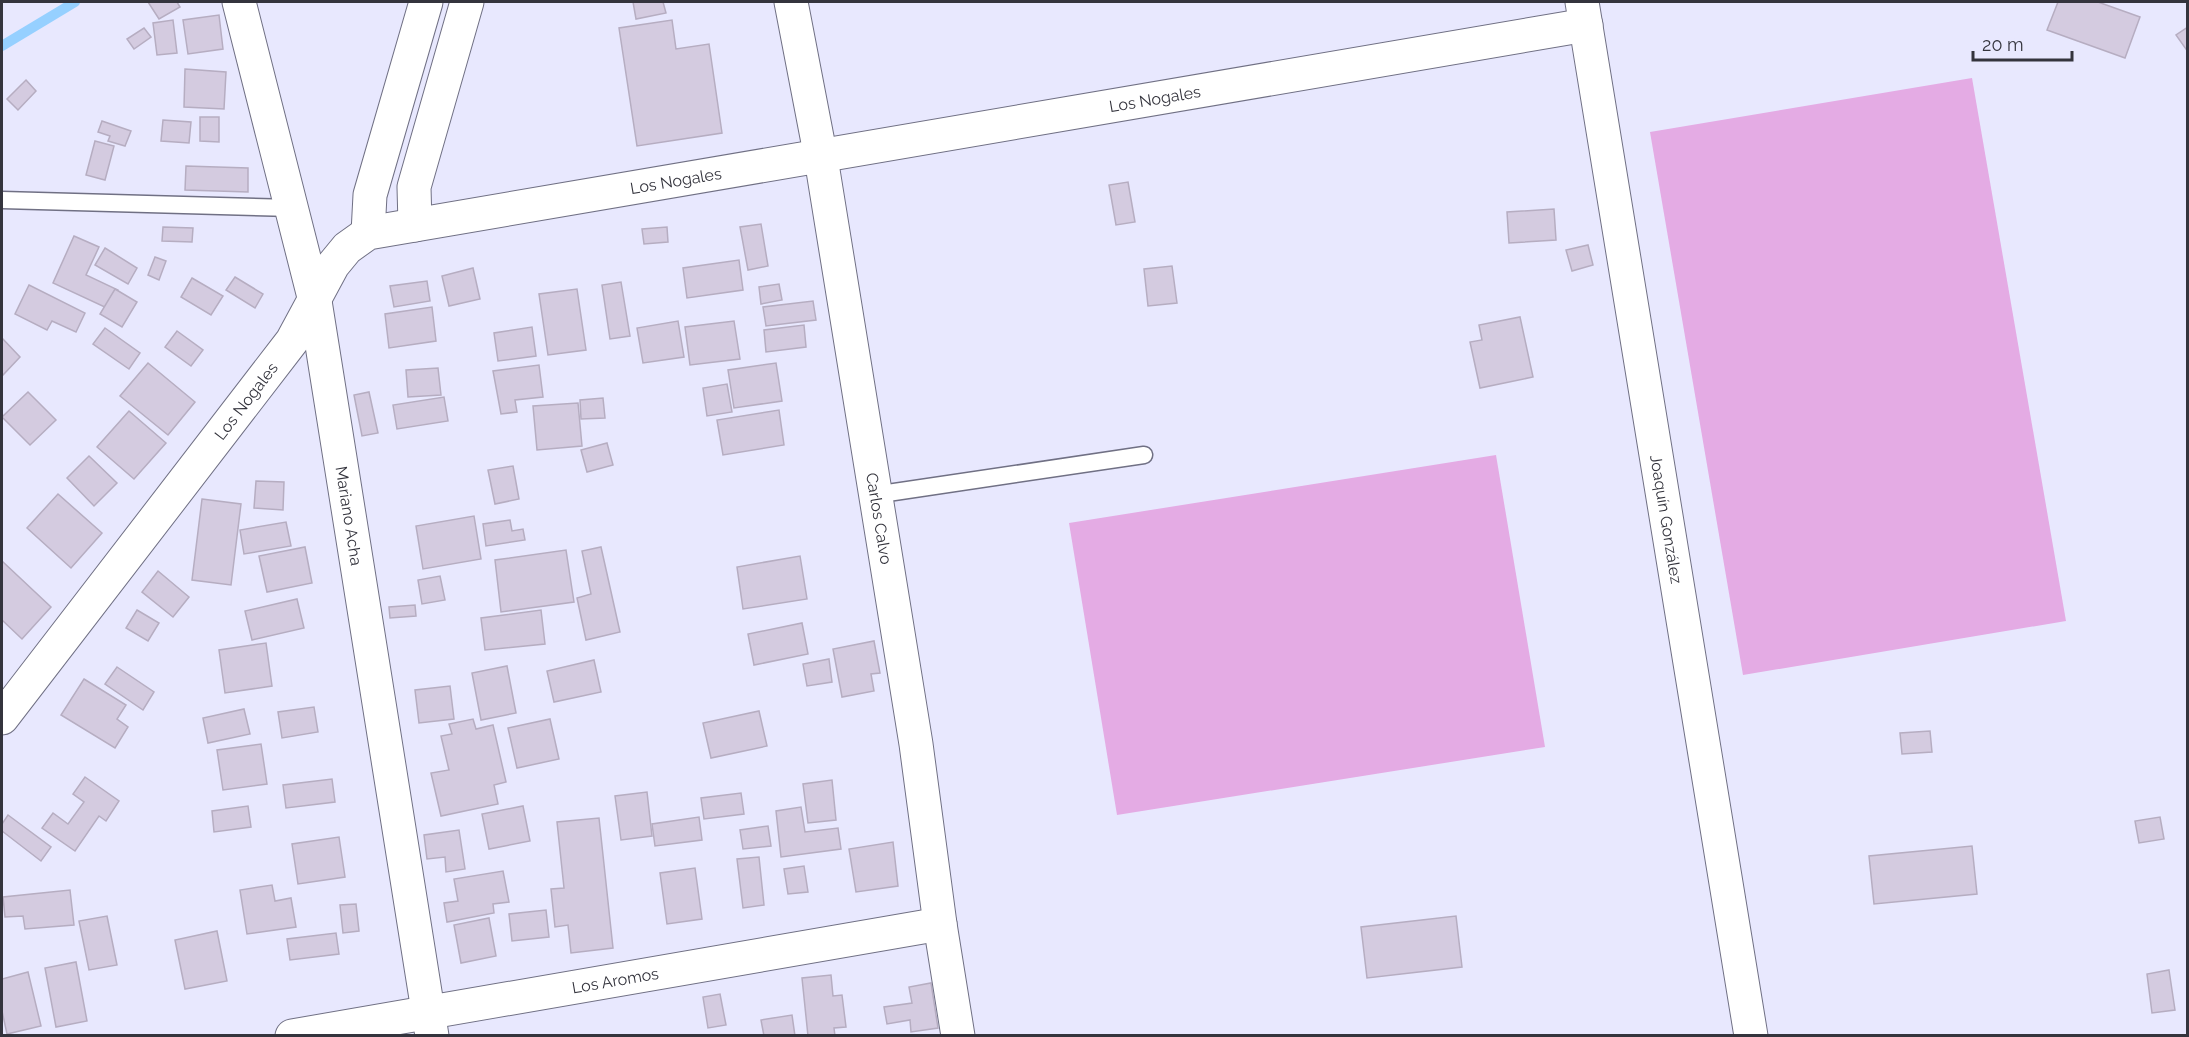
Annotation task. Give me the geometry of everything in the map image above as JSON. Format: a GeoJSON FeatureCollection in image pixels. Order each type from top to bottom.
{"type":"FeatureCollection","features":[{"type":"Feature","properties":{"kind":"street","name":"Mariano Acha"},"geometry":{"type":"LineString","coordinates":[[239,2],[315,301],[430,1024]]}},
{"type":"Feature","properties":{"kind":"street"},"geometry":{"type":"LineString","coordinates":[[368,233],[370,195],[426,2]]}},
{"type":"Feature","properties":{"kind":"street"},"geometry":{"type":"LineString","coordinates":[[416,225],[414,187],[467,2]]}},
{"type":"Feature","properties":{"kind":"street","name":"Carlos Calvo"},"geometry":{"type":"LineString","coordinates":[[791,2],[821,158],[916,744],[940,924],[958,1035]]}},
{"type":"Feature","properties":{"kind":"street","name":"Los Nogales"},"geometry":{"type":"LineString","coordinates":[[2,718],[292,342],[333,265],[347,248],[368,233],[821,158],[1584,13]]}},
{"type":"Feature","properties":{"kind":"street","name":"Joaquín González"},"geometry":{"type":"LineString","coordinates":[[1584,13],[1751,1035]]}},
{"type":"Feature","properties":{"kind":"street","name":"Los Aromos"},"geometry":{"type":"LineString","coordinates":[[292,1035],[430,1024],[940,924]]}},
{"type":"Feature","properties":{"kind":"lane"},"geometry":{"type":"LineString","coordinates":[[2,200],[292,208]]}},
{"type":"Feature","properties":{"kind":"lane"},"geometry":{"type":"LineString","coordinates":[[874,495],[1144,455]]}},
{"type":"Feature","properties":{"kind":"shaded area"},"geometry":{"type":"Polygon","coordinates":[[[1972,78],[2066,621],[1743,675],[1650,132],[1972,78]]]}},
{"type":"Feature","properties":{"kind":"shaded area"},"geometry":{"type":"Polygon","coordinates":[[[1496,455],[1545,747],[1117,815],[1069,523],[1496,455]]]}},
{"type":"Feature","properties":{"kind":"building"},"geometry":{"type":"Polygon","coordinates":[[[148,2],[177,2],[180,7],[159,19],[148,2]]]}},
{"type":"Feature","properties":{"kind":"building"},"geometry":{"type":"Polygon","coordinates":[[[633,2],[663,2],[666,13],[636,19],[633,2]]]}},
{"type":"Feature","properties":{"kind":"building"},"geometry":{"type":"Polygon","coordinates":[[[2058,2],[2098,2],[2140,17],[2125,58],[2047,30],[2058,2]]]}},
{"type":"Feature","properties":{"kind":"building"},"geometry":{"type":"Polygon","coordinates":[[[219,15],[223,49],[188,54],[183,20],[219,15]]]}},
{"type":"Feature","properties":{"kind":"building"},"geometry":{"type":"Polygon","coordinates":[[[173,20],[177,53],[157,55],[153,23],[173,20]]]}},
{"type":"Feature","properties":{"kind":"building"},"geometry":{"type":"Polygon","coordinates":[[[672,20],[676,49],[709,44],[722,133],[637,146],[619,28],[672,20]]]}},
{"type":"Feature","properties":{"kind":"building"},"geometry":{"type":"Polygon","coordinates":[[[2188,27],[2188,52],[2176,35],[2188,27]]]}},
{"type":"Feature","properties":{"kind":"building"},"geometry":{"type":"Polygon","coordinates":[[[144,28],[151,37],[134,49],[127,39],[144,28]]]}},
{"type":"Feature","properties":{"kind":"building"},"geometry":{"type":"Polygon","coordinates":[[[185,69],[226,72],[224,109],[184,107],[185,69]]]}},
{"type":"Feature","properties":{"kind":"building"},"geometry":{"type":"Polygon","coordinates":[[[26,80],[36,91],[18,110],[7,99],[26,80]]]}},
{"type":"Feature","properties":{"kind":"building"},"geometry":{"type":"Polygon","coordinates":[[[200,117],[219,117],[219,142],[200,141],[200,117]]]}},
{"type":"Feature","properties":{"kind":"building"},"geometry":{"type":"Polygon","coordinates":[[[163,120],[191,122],[189,143],[161,141],[163,120]]]}},
{"type":"Feature","properties":{"kind":"building"},"geometry":{"type":"Polygon","coordinates":[[[102,121],[131,131],[125,146],[108,141],[110,136],[98,132],[102,121]]]}},
{"type":"Feature","properties":{"kind":"building"},"geometry":{"type":"Polygon","coordinates":[[[95,141],[114,146],[105,180],[86,175],[95,141]]]}},
{"type":"Feature","properties":{"kind":"building"},"geometry":{"type":"Polygon","coordinates":[[[186,166],[248,168],[248,192],[185,190],[186,166]]]}},
{"type":"Feature","properties":{"kind":"building"},"geometry":{"type":"Polygon","coordinates":[[[1128,182],[1135,222],[1116,225],[1109,185],[1128,182]]]}},
{"type":"Feature","properties":{"kind":"building"},"geometry":{"type":"Polygon","coordinates":[[[1554,209],[1556,240],[1509,243],[1507,212],[1554,209]]]}},
{"type":"Feature","properties":{"kind":"building"},"geometry":{"type":"Polygon","coordinates":[[[761,224],[768,266],[748,270],[740,227],[761,224]]]}},
{"type":"Feature","properties":{"kind":"building"},"geometry":{"type":"Polygon","coordinates":[[[163,227],[193,228],[192,242],[162,241],[163,227]]]}},
{"type":"Feature","properties":{"kind":"building"},"geometry":{"type":"Polygon","coordinates":[[[667,227],[668,242],[644,244],[642,229],[667,227]]]}},
{"type":"Feature","properties":{"kind":"building"},"geometry":{"type":"Polygon","coordinates":[[[74,236],[99,247],[86,275],[118,290],[109,309],[53,283],[74,236]]]}},
{"type":"Feature","properties":{"kind":"building"},"geometry":{"type":"Polygon","coordinates":[[[1588,245],[1593,265],[1572,271],[1566,250],[1588,245]]]}},
{"type":"Feature","properties":{"kind":"building"},"geometry":{"type":"Polygon","coordinates":[[[105,248],[137,268],[128,284],[95,265],[105,248]]]}},
{"type":"Feature","properties":{"kind":"building"},"geometry":{"type":"Polygon","coordinates":[[[155,257],[166,261],[159,280],[148,275],[155,257]]]}},
{"type":"Feature","properties":{"kind":"building"},"geometry":{"type":"Polygon","coordinates":[[[739,260],[743,290],[687,298],[683,268],[739,260]]]}},
{"type":"Feature","properties":{"kind":"building"},"geometry":{"type":"Polygon","coordinates":[[[1172,266],[1177,303],[1148,306],[1144,269],[1172,266]]]}},
{"type":"Feature","properties":{"kind":"building"},"geometry":{"type":"Polygon","coordinates":[[[473,268],[480,299],[449,306],[442,276],[473,268]]]}},
{"type":"Feature","properties":{"kind":"building"},"geometry":{"type":"Polygon","coordinates":[[[235,277],[263,294],[255,308],[226,290],[235,277]]]}},
{"type":"Feature","properties":{"kind":"building"},"geometry":{"type":"Polygon","coordinates":[[[192,278],[223,296],[211,315],[181,297],[192,278]]]}},
{"type":"Feature","properties":{"kind":"building"},"geometry":{"type":"Polygon","coordinates":[[[427,281],[430,301],[394,307],[390,286],[427,281]]]}},
{"type":"Feature","properties":{"kind":"building"},"geometry":{"type":"Polygon","coordinates":[[[621,282],[630,336],[610,339],[602,285],[621,282]]]}},
{"type":"Feature","properties":{"kind":"building"},"geometry":{"type":"Polygon","coordinates":[[[779,284],[782,300],[761,304],[759,287],[779,284]]]}},
{"type":"Feature","properties":{"kind":"building"},"geometry":{"type":"Polygon","coordinates":[[[29,285],[85,313],[76,332],[52,321],[47,330],[15,314],[29,285]]]}},
{"type":"Feature","properties":{"kind":"building"},"geometry":{"type":"Polygon","coordinates":[[[115,289],[137,302],[122,327],[100,314],[115,289]]]}},
{"type":"Feature","properties":{"kind":"building"},"geometry":{"type":"Polygon","coordinates":[[[577,289],[586,350],[548,355],[539,294],[577,289]]]}},
{"type":"Feature","properties":{"kind":"building"},"geometry":{"type":"Polygon","coordinates":[[[813,301],[816,320],[766,326],[763,307],[813,301]]]}},
{"type":"Feature","properties":{"kind":"building"},"geometry":{"type":"Polygon","coordinates":[[[432,307],[436,341],[389,348],[385,314],[432,307]]]}},
{"type":"Feature","properties":{"kind":"building"},"geometry":{"type":"Polygon","coordinates":[[[1520,317],[1533,377],[1480,388],[1470,342],[1482,340],[1479,325],[1520,317]]]}},
{"type":"Feature","properties":{"kind":"building"},"geometry":{"type":"Polygon","coordinates":[[[678,321],[684,357],[643,363],[637,328],[678,321]]]}},
{"type":"Feature","properties":{"kind":"building"},"geometry":{"type":"Polygon","coordinates":[[[734,321],[740,359],[690,365],[685,327],[734,321]]]}},
{"type":"Feature","properties":{"kind":"building"},"geometry":{"type":"Polygon","coordinates":[[[804,325],[806,347],[766,352],[764,330],[804,325]]]}},
{"type":"Feature","properties":{"kind":"building"},"geometry":{"type":"Polygon","coordinates":[[[532,327],[536,356],[498,361],[494,333],[532,327]]]}},
{"type":"Feature","properties":{"kind":"building"},"geometry":{"type":"Polygon","coordinates":[[[105,328],[140,353],[129,369],[93,344],[105,328]]]}},
{"type":"Feature","properties":{"kind":"building"},"geometry":{"type":"Polygon","coordinates":[[[177,331],[203,350],[191,366],[165,347],[177,331]]]}},
{"type":"Feature","properties":{"kind":"building"},"geometry":{"type":"Polygon","coordinates":[[[2,338],[20,357],[2,376],[2,338]]]}},
{"type":"Feature","properties":{"kind":"building"},"geometry":{"type":"Polygon","coordinates":[[[148,363],[195,402],[168,435],[120,396],[148,363]]]}},
{"type":"Feature","properties":{"kind":"building"},"geometry":{"type":"Polygon","coordinates":[[[776,363],[782,401],[734,408],[728,370],[776,363]]]}},
{"type":"Feature","properties":{"kind":"building"},"geometry":{"type":"Polygon","coordinates":[[[539,365],[543,397],[515,400],[517,412],[501,414],[493,371],[539,365]]]}},
{"type":"Feature","properties":{"kind":"building"},"geometry":{"type":"Polygon","coordinates":[[[438,368],[441,395],[408,397],[406,370],[438,368]]]}},
{"type":"Feature","properties":{"kind":"building"},"geometry":{"type":"Polygon","coordinates":[[[727,384],[732,412],[707,416],[703,388],[727,384]]]}},
{"type":"Feature","properties":{"kind":"building"},"geometry":{"type":"Polygon","coordinates":[[[28,392],[56,420],[30,445],[2,417],[28,392]]]}},
{"type":"Feature","properties":{"kind":"building"},"geometry":{"type":"Polygon","coordinates":[[[369,392],[378,433],[362,436],[354,395],[369,392]]]}},
{"type":"Feature","properties":{"kind":"building"},"geometry":{"type":"Polygon","coordinates":[[[444,397],[448,421],[397,429],[393,405],[444,397]]]}},
{"type":"Feature","properties":{"kind":"building"},"geometry":{"type":"Polygon","coordinates":[[[603,398],[605,418],[581,419],[580,400],[603,398]]]}},
{"type":"Feature","properties":{"kind":"building"},"geometry":{"type":"Polygon","coordinates":[[[578,403],[582,446],[537,450],[533,406],[578,403]]]}},
{"type":"Feature","properties":{"kind":"building"},"geometry":{"type":"Polygon","coordinates":[[[779,410],[784,445],[723,455],[717,420],[779,410]]]}},
{"type":"Feature","properties":{"kind":"building"},"geometry":{"type":"Polygon","coordinates":[[[129,411],[166,443],[134,479],[97,447],[129,411]]]}},
{"type":"Feature","properties":{"kind":"building"},"geometry":{"type":"Polygon","coordinates":[[[607,443],[613,465],[587,472],[581,450],[607,443]]]}},
{"type":"Feature","properties":{"kind":"building"},"geometry":{"type":"Polygon","coordinates":[[[89,456],[117,483],[94,506],[67,478],[89,456]]]}},
{"type":"Feature","properties":{"kind":"building"},"geometry":{"type":"Polygon","coordinates":[[[513,466],[519,499],[495,504],[488,470],[513,466]]]}},
{"type":"Feature","properties":{"kind":"building"},"geometry":{"type":"Polygon","coordinates":[[[256,481],[284,482],[283,510],[254,508],[256,481]]]}},
{"type":"Feature","properties":{"kind":"building"},"geometry":{"type":"Polygon","coordinates":[[[58,494],[102,533],[71,568],[27,528],[58,494]]]}},
{"type":"Feature","properties":{"kind":"building"},"geometry":{"type":"Polygon","coordinates":[[[202,499],[241,504],[231,585],[192,580],[202,499]]]}},
{"type":"Feature","properties":{"kind":"building"},"geometry":{"type":"Polygon","coordinates":[[[474,516],[481,559],[423,569],[416,526],[474,516]]]}},
{"type":"Feature","properties":{"kind":"building"},"geometry":{"type":"Polygon","coordinates":[[[510,520],[512,531],[523,529],[525,540],[486,546],[483,524],[510,520]]]}},
{"type":"Feature","properties":{"kind":"building"},"geometry":{"type":"Polygon","coordinates":[[[286,522],[291,546],[244,554],[240,530],[286,522]]]}},
{"type":"Feature","properties":{"kind":"building"},"geometry":{"type":"Polygon","coordinates":[[[305,547],[312,583],[267,592],[259,556],[305,547]]]}},
{"type":"Feature","properties":{"kind":"building"},"geometry":{"type":"Polygon","coordinates":[[[601,547],[620,632],[586,640],[577,598],[591,594],[582,551],[601,547]]]}},
{"type":"Feature","properties":{"kind":"building"},"geometry":{"type":"Polygon","coordinates":[[[566,550],[574,602],[501,612],[495,560],[566,550]]]}},
{"type":"Feature","properties":{"kind":"building"},"geometry":{"type":"Polygon","coordinates":[[[800,556],[807,599],[743,609],[737,567],[800,556]]]}},
{"type":"Feature","properties":{"kind":"building"},"geometry":{"type":"Polygon","coordinates":[[[2,561],[51,607],[22,639],[2,620],[2,561]]]}},
{"type":"Feature","properties":{"kind":"building"},"geometry":{"type":"Polygon","coordinates":[[[158,571],[189,597],[173,617],[142,592],[158,571]]]}},
{"type":"Feature","properties":{"kind":"building"},"geometry":{"type":"Polygon","coordinates":[[[440,576],[445,600],[422,604],[418,580],[440,576]]]}},
{"type":"Feature","properties":{"kind":"building"},"geometry":{"type":"Polygon","coordinates":[[[297,599],[304,628],[252,640],[245,611],[297,599]]]}},
{"type":"Feature","properties":{"kind":"building"},"geometry":{"type":"Polygon","coordinates":[[[415,605],[416,616],[390,618],[389,607],[415,605]]]}},
{"type":"Feature","properties":{"kind":"building"},"geometry":{"type":"Polygon","coordinates":[[[137,610],[159,623],[148,641],[126,628],[137,610]]]}},
{"type":"Feature","properties":{"kind":"building"},"geometry":{"type":"Polygon","coordinates":[[[541,610],[545,644],[485,650],[481,618],[541,610]]]}},
{"type":"Feature","properties":{"kind":"building"},"geometry":{"type":"Polygon","coordinates":[[[802,623],[808,654],[754,665],[748,634],[802,623]]]}},
{"type":"Feature","properties":{"kind":"building"},"geometry":{"type":"Polygon","coordinates":[[[874,641],[880,673],[871,674],[874,691],[842,697],[833,649],[874,641]]]}},
{"type":"Feature","properties":{"kind":"building"},"geometry":{"type":"Polygon","coordinates":[[[266,643],[272,686],[225,693],[219,650],[266,643]]]}},
{"type":"Feature","properties":{"kind":"building"},"geometry":{"type":"Polygon","coordinates":[[[829,659],[832,682],[807,686],[803,664],[829,659]]]}},
{"type":"Feature","properties":{"kind":"building"},"geometry":{"type":"Polygon","coordinates":[[[594,660],[601,692],[554,702],[547,671],[594,660]]]}},
{"type":"Feature","properties":{"kind":"building"},"geometry":{"type":"Polygon","coordinates":[[[507,666],[516,713],[481,720],[472,673],[507,666]]]}},
{"type":"Feature","properties":{"kind":"building"},"geometry":{"type":"Polygon","coordinates":[[[117,667],[154,692],[143,710],[105,684],[117,667]]]}},
{"type":"Feature","properties":{"kind":"building"},"geometry":{"type":"Polygon","coordinates":[[[84,679],[126,705],[117,719],[128,727],[115,748],[61,715],[84,679]]]}},
{"type":"Feature","properties":{"kind":"building"},"geometry":{"type":"Polygon","coordinates":[[[450,686],[454,719],[419,723],[415,690],[450,686]]]}},
{"type":"Feature","properties":{"kind":"building"},"geometry":{"type":"Polygon","coordinates":[[[314,707],[318,732],[282,738],[278,712],[314,707]]]}},
{"type":"Feature","properties":{"kind":"building"},"geometry":{"type":"Polygon","coordinates":[[[244,709],[250,734],[208,743],[203,718],[244,709]]]}},
{"type":"Feature","properties":{"kind":"building"},"geometry":{"type":"Polygon","coordinates":[[[759,711],[767,746],[711,758],[703,723],[759,711]]]}},
{"type":"Feature","properties":{"kind":"building"},"geometry":{"type":"Polygon","coordinates":[[[473,719],[476,729],[493,725],[506,782],[494,785],[498,804],[441,816],[431,773],[449,770],[441,736],[452,734],[449,724],[473,719]]]}},
{"type":"Feature","properties":{"kind":"building"},"geometry":{"type":"Polygon","coordinates":[[[550,719],[559,759],[517,768],[508,728],[550,719]]]}},
{"type":"Feature","properties":{"kind":"building"},"geometry":{"type":"Polygon","coordinates":[[[1930,731],[1932,752],[1902,754],[1900,733],[1930,731]]]}},
{"type":"Feature","properties":{"kind":"building"},"geometry":{"type":"Polygon","coordinates":[[[261,744],[267,784],[223,790],[217,750],[261,744]]]}},
{"type":"Feature","properties":{"kind":"building"},"geometry":{"type":"Polygon","coordinates":[[[85,777],[119,801],[106,821],[99,816],[75,851],[42,828],[53,813],[68,824],[84,802],[73,794],[85,777]]]}},
{"type":"Feature","properties":{"kind":"building"},"geometry":{"type":"Polygon","coordinates":[[[332,779],[335,802],[286,808],[283,785],[332,779]]]}},
{"type":"Feature","properties":{"kind":"building"},"geometry":{"type":"Polygon","coordinates":[[[832,780],[836,820],[808,823],[803,784],[832,780]]]}},
{"type":"Feature","properties":{"kind":"building"},"geometry":{"type":"Polygon","coordinates":[[[647,792],[652,836],[621,840],[615,796],[647,792]]]}},
{"type":"Feature","properties":{"kind":"building"},"geometry":{"type":"Polygon","coordinates":[[[741,793],[744,814],[704,819],[701,798],[741,793]]]}},
{"type":"Feature","properties":{"kind":"building"},"geometry":{"type":"Polygon","coordinates":[[[248,806],[251,827],[214,832],[212,811],[248,806]]]}},
{"type":"Feature","properties":{"kind":"building"},"geometry":{"type":"Polygon","coordinates":[[[523,806],[530,841],[489,849],[482,814],[523,806]]]}},
{"type":"Feature","properties":{"kind":"building"},"geometry":{"type":"Polygon","coordinates":[[[801,807],[805,832],[838,828],[841,849],[781,857],[776,811],[801,807]]]}},
{"type":"Feature","properties":{"kind":"building"},"geometry":{"type":"Polygon","coordinates":[[[8,815],[51,847],[41,861],[2,831],[2,824],[8,815]]]}},
{"type":"Feature","properties":{"kind":"building"},"geometry":{"type":"Polygon","coordinates":[[[699,817],[702,840],[655,846],[652,824],[699,817]]]}},
{"type":"Feature","properties":{"kind":"building"},"geometry":{"type":"Polygon","coordinates":[[[2160,817],[2164,839],[2139,843],[2135,821],[2160,817]]]}},
{"type":"Feature","properties":{"kind":"building"},"geometry":{"type":"Polygon","coordinates":[[[599,818],[613,948],[571,953],[568,925],[555,927],[551,889],[564,888],[557,822],[599,818]]]}},
{"type":"Feature","properties":{"kind":"building"},"geometry":{"type":"Polygon","coordinates":[[[768,826],[771,846],[743,849],[740,830],[768,826]]]}},
{"type":"Feature","properties":{"kind":"building"},"geometry":{"type":"Polygon","coordinates":[[[459,830],[465,869],[446,872],[445,857],[427,859],[424,835],[459,830]]]}},
{"type":"Feature","properties":{"kind":"building"},"geometry":{"type":"Polygon","coordinates":[[[339,837],[345,877],[298,884],[292,844],[339,837]]]}},
{"type":"Feature","properties":{"kind":"building"},"geometry":{"type":"Polygon","coordinates":[[[893,842],[898,886],[856,892],[849,849],[893,842]]]}},
{"type":"Feature","properties":{"kind":"building"},"geometry":{"type":"Polygon","coordinates":[[[1972,846],[1977,894],[1874,904],[1869,856],[1972,846]]]}},
{"type":"Feature","properties":{"kind":"building"},"geometry":{"type":"Polygon","coordinates":[[[759,857],[764,905],[743,908],[737,859],[759,857]]]}},
{"type":"Feature","properties":{"kind":"building"},"geometry":{"type":"Polygon","coordinates":[[[804,866],[808,892],[788,894],[784,869],[804,866]]]}},
{"type":"Feature","properties":{"kind":"building"},"geometry":{"type":"Polygon","coordinates":[[[695,868],[702,919],[667,924],[660,873],[695,868]]]}},
{"type":"Feature","properties":{"kind":"building"},"geometry":{"type":"Polygon","coordinates":[[[503,871],[509,902],[493,904],[494,913],[447,922],[444,903],[458,901],[454,879],[503,871]]]}},
{"type":"Feature","properties":{"kind":"building"},"geometry":{"type":"Polygon","coordinates":[[[272,885],[275,901],[291,898],[296,927],[247,934],[240,890],[272,885]]]}},
{"type":"Feature","properties":{"kind":"building"},"geometry":{"type":"Polygon","coordinates":[[[70,890],[74,925],[25,929],[23,916],[5,917],[3,897],[70,890]]]}},
{"type":"Feature","properties":{"kind":"building"},"geometry":{"type":"Polygon","coordinates":[[[356,904],[359,931],[343,933],[340,905],[356,904]]]}},
{"type":"Feature","properties":{"kind":"building"},"geometry":{"type":"Polygon","coordinates":[[[546,910],[549,937],[512,941],[509,914],[546,910]]]}},
{"type":"Feature","properties":{"kind":"building"},"geometry":{"type":"Polygon","coordinates":[[[107,916],[117,965],[89,970],[79,921],[107,916]]]}},
{"type":"Feature","properties":{"kind":"building"},"geometry":{"type":"Polygon","coordinates":[[[1456,916],[1462,967],[1367,978],[1361,927],[1456,916]]]}},
{"type":"Feature","properties":{"kind":"building"},"geometry":{"type":"Polygon","coordinates":[[[489,918],[496,956],[461,963],[454,925],[489,918]]]}},
{"type":"Feature","properties":{"kind":"building"},"geometry":{"type":"Polygon","coordinates":[[[217,931],[227,981],[185,989],[175,940],[217,931]]]}},
{"type":"Feature","properties":{"kind":"building"},"geometry":{"type":"Polygon","coordinates":[[[336,933],[339,954],[290,960],[287,939],[336,933]]]}},
{"type":"Feature","properties":{"kind":"building"},"geometry":{"type":"Polygon","coordinates":[[[76,962],[87,1021],[56,1027],[45,968],[76,962]]]}},
{"type":"Feature","properties":{"kind":"building"},"geometry":{"type":"Polygon","coordinates":[[[2169,970],[2175,1010],[2152,1013],[2147,974],[2169,970]]]}},
{"type":"Feature","properties":{"kind":"building"},"geometry":{"type":"Polygon","coordinates":[[[28,972],[41,1026],[7,1034],[2,1011],[2,979],[28,972]]]}},
{"type":"Feature","properties":{"kind":"building"},"geometry":{"type":"Polygon","coordinates":[[[831,975],[833,996],[842,995],[846,1027],[834,1028],[835,1036],[808,1036],[802,978],[831,975]]]}},
{"type":"Feature","properties":{"kind":"building"},"geometry":{"type":"Polygon","coordinates":[[[931,983],[938,1028],[911,1032],[910,1020],[887,1024],[884,1007],[912,1003],[909,987],[931,983]]]}},
{"type":"Feature","properties":{"kind":"building"},"geometry":{"type":"Polygon","coordinates":[[[720,994],[726,1025],[708,1028],[703,997],[720,994]]]}},
{"type":"Feature","properties":{"kind":"building"},"geometry":{"type":"Polygon","coordinates":[[[792,1015],[795,1036],[764,1036],[761,1020],[792,1015]]]}},
{"type":"Feature","properties":{"kind":"waterway"},"geometry":{"type":"LineString","coordinates":[[2,46],[75,2]]}}]}
